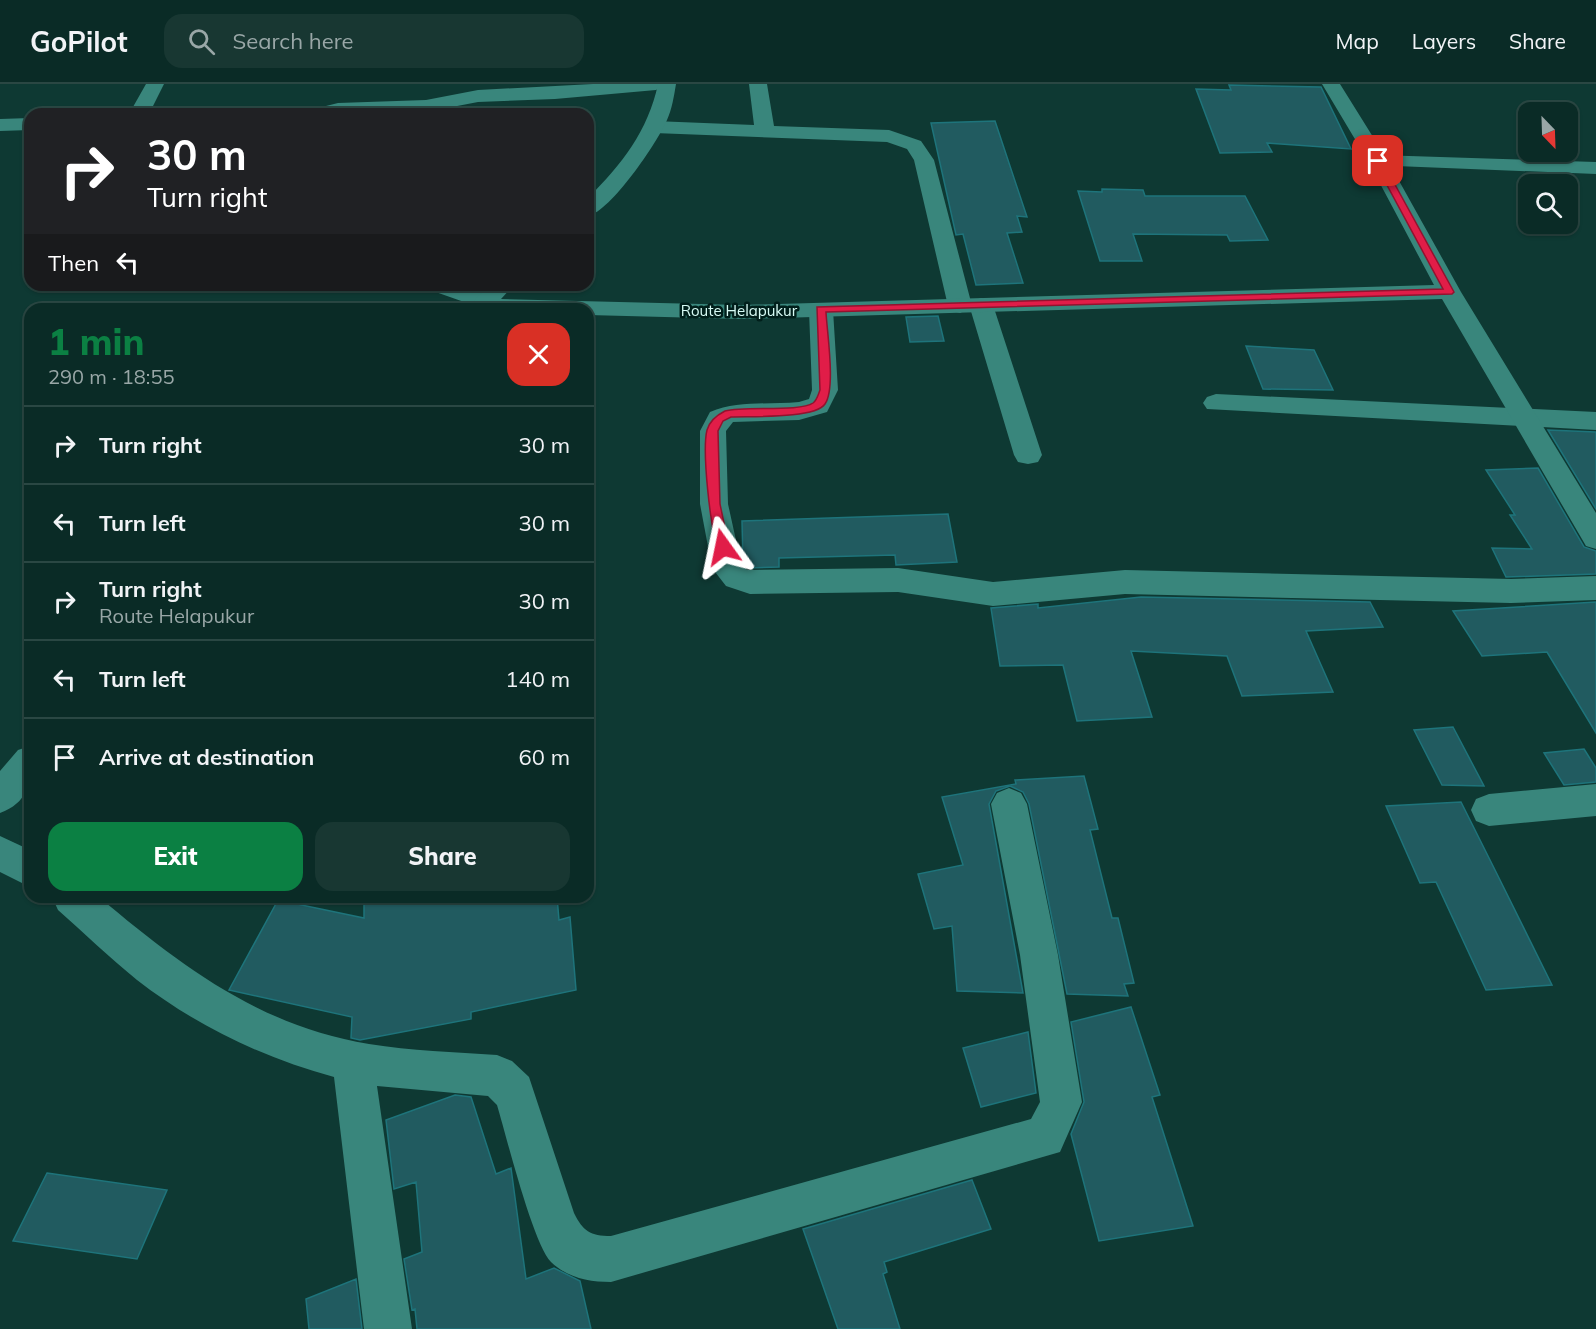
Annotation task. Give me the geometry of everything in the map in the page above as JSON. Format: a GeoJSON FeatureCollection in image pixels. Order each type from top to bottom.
{"type":"FeatureCollection","features":[{"type":"Feature","properties":{"kind":"street"},"geometry":{"type":"LineString","coordinates":[[142,108],[155,84]]}},
{"type":"Feature","properties":{"kind":"street"},"geometry":{"type":"LineString","coordinates":[[449,108],[478,96],[555,93],[656,84]]}},
{"type":"Feature","properties":{"kind":"street"},"geometry":{"type":"LineString","coordinates":[[594,204],[621,177],[660,118],[666,84]]}},
{"type":"Feature","properties":{"kind":"street"},"geometry":{"type":"LineString","coordinates":[[758,84],[765,132]]}},
{"type":"Feature","properties":{"kind":"street"},"geometry":{"type":"LineString","coordinates":[[1331,84],[1378,161],[1449,292],[1521,416],[1596,538]]}},
{"type":"Feature","properties":{"kind":"street"},"geometry":{"type":"LineString","coordinates":[[0,125],[24,124]]}},
{"type":"Feature","properties":{"kind":"street"},"geometry":{"type":"LineString","coordinates":[[654,128],[889,136],[914,145],[924,160],[970,305],[1028,455]]}},
{"type":"Feature","properties":{"kind":"street"},"geometry":{"type":"LineString","coordinates":[[1378,161],[1596,168]]}},
{"type":"Feature","properties":{"kind":"street","name":"Route Helapukur"},"geometry":{"type":"LineString","coordinates":[[459,291],[487,299]]}},
{"type":"Feature","properties":{"kind":"street","name":"Route Helapukur"},"geometry":{"type":"LineString","coordinates":[[594,309],[741,312],[1449,292]]}},
{"type":"Feature","properties":{"kind":"street"},"geometry":{"type":"LineString","coordinates":[[821,310],[825,390],[821,402],[814,408],[729,414],[719,418],[713,431],[714,504],[728,568],[737,578],[763,583],[898,580],[993,594],[1125,582],[1511,591],[1596,588]]}},
{"type":"Feature","properties":{"kind":"street"},"geometry":{"type":"LineString","coordinates":[[1216,403],[1596,421]]}},
{"type":"Feature","properties":{"kind":"street"},"geometry":{"type":"LineString","coordinates":[[0,797],[24,768]]}},
{"type":"Feature","properties":{"kind":"street"},"geometry":{"type":"LineString","coordinates":[[1489,810],[1596,800]]}},
{"type":"Feature","properties":{"kind":"street"},"geometry":{"type":"LineString","coordinates":[[77,903],[151,966],[198,999],[242,1023],[296,1046],[369,1065],[497,1076],[514,1092],[554,1221],[566,1245],[588,1259],[611,1259],[707,1230],[1045,1137],[1054,1122],[1060,1102],[1039,955],[1009,804]]}},
{"type":"Feature","properties":{"kind":"street"},"geometry":{"type":"LineString","coordinates":[[0,853],[24,867]]}},
{"type":"Feature","properties":{"kind":"street"},"geometry":{"type":"LineString","coordinates":[[353,1061],[388,1329]]}},
{"type":"Feature","properties":{"kind":"building"},"geometry":{"type":"Polygon","coordinates":[[[1229,85],[1321,87],[1351,149],[1267,143],[1272,152],[1220,153],[1196,89],[1231,90],[1229,85]]]}},
{"type":"Feature","properties":{"kind":"building"},"geometry":{"type":"Polygon","coordinates":[[[995,121],[1027,217],[1017,216],[1022,232],[1007,233],[1023,283],[976,285],[963,234],[956,235],[931,123],[995,121]]]}},
{"type":"Feature","properties":{"kind":"building"},"geometry":{"type":"Polygon","coordinates":[[[1102,189],[1143,190],[1145,196],[1245,196],[1268,240],[1230,241],[1227,235],[1133,234],[1142,261],[1100,261],[1078,191],[1102,192],[1102,189]]]}},
{"type":"Feature","properties":{"kind":"building"},"geometry":{"type":"Polygon","coordinates":[[[938,316],[944,341],[910,342],[906,317],[938,316]]]}},
{"type":"Feature","properties":{"kind":"building"},"geometry":{"type":"Polygon","coordinates":[[[1246,346],[1314,350],[1333,390],[1263,389],[1246,346]]]}},
{"type":"Feature","properties":{"kind":"building"},"geometry":{"type":"Polygon","coordinates":[[[1548,430],[1596,432],[1596,509],[1548,430]]]}},
{"type":"Feature","properties":{"kind":"building"},"geometry":{"type":"Polygon","coordinates":[[[1538,468],[1584,547],[1596,551],[1596,574],[1506,577],[1492,548],[1532,549],[1510,515],[1515,515],[1486,470],[1538,468]]]}},
{"type":"Feature","properties":{"kind":"building"},"geometry":{"type":"Polygon","coordinates":[[[948,514],[957,562],[896,565],[895,555],[779,558],[779,567],[748,568],[743,562],[742,521],[948,514]]]}},
{"type":"Feature","properties":{"kind":"building"},"geometry":{"type":"Polygon","coordinates":[[[1141,597],[1370,602],[1383,627],[1306,631],[1333,692],[1242,696],[1227,656],[1131,651],[1152,717],[1077,721],[1063,665],[1000,666],[991,608],[1038,604],[1038,608],[1141,597]]]}},
{"type":"Feature","properties":{"kind":"building"},"geometry":{"type":"Polygon","coordinates":[[[1596,602],[1596,733],[1547,652],[1482,656],[1453,611],[1596,602]]]}},
{"type":"Feature","properties":{"kind":"building"},"geometry":{"type":"Polygon","coordinates":[[[1453,727],[1484,786],[1442,785],[1414,730],[1453,727]]]}},
{"type":"Feature","properties":{"kind":"building"},"geometry":{"type":"Polygon","coordinates":[[[1584,749],[1596,768],[1596,782],[1564,785],[1544,753],[1584,749]]]}},
{"type":"Feature","properties":{"kind":"building"},"geometry":{"type":"Polygon","coordinates":[[[1084,776],[1098,829],[1090,830],[1112,918],[1118,918],[1134,983],[1124,984],[1128,996],[1067,994],[1029,804],[1023,792],[1010,786],[996,791],[989,804],[1023,993],[957,991],[952,926],[934,929],[918,874],[963,865],[942,797],[1016,784],[1015,780],[1084,776]]]}},
{"type":"Feature","properties":{"kind":"building"},"geometry":{"type":"Polygon","coordinates":[[[1461,802],[1552,985],[1486,990],[1436,882],[1420,883],[1386,806],[1461,802]]]}},
{"type":"Feature","properties":{"kind":"building"},"geometry":{"type":"Polygon","coordinates":[[[276,903],[292,903],[364,918],[364,903],[558,903],[559,920],[570,917],[576,990],[471,1012],[471,1019],[360,1040],[351,1038],[352,1017],[229,990],[276,903]]]}},
{"type":"Feature","properties":{"kind":"building"},"geometry":{"type":"Polygon","coordinates":[[[1131,1007],[1160,1095],[1152,1097],[1193,1226],[1099,1241],[1071,1134],[1084,1102],[1071,1022],[1131,1007]]]}},
{"type":"Feature","properties":{"kind":"building"},"geometry":{"type":"Polygon","coordinates":[[[1028,1032],[1036,1093],[981,1107],[963,1048],[1028,1032]]]}},
{"type":"Feature","properties":{"kind":"building"},"geometry":{"type":"Polygon","coordinates":[[[455,1095],[471,1097],[496,1174],[511,1168],[526,1279],[554,1268],[580,1281],[591,1329],[417,1329],[404,1259],[422,1252],[416,1182],[394,1189],[386,1120],[455,1095]]]}},
{"type":"Feature","properties":{"kind":"building"},"geometry":{"type":"Polygon","coordinates":[[[47,1173],[167,1190],[137,1259],[13,1241],[47,1173]]]}},
{"type":"Feature","properties":{"kind":"building"},"geometry":{"type":"Polygon","coordinates":[[[972,1180],[991,1229],[884,1262],[887,1272],[883,1274],[900,1329],[838,1329],[803,1229],[972,1180]]]}},
{"type":"Feature","properties":{"kind":"building"},"geometry":{"type":"Polygon","coordinates":[[[356,1279],[362,1329],[309,1329],[306,1299],[356,1279]]]}},
{"type":"Feature","properties":{"kind":"route"},"geometry":{"type":"LineString","coordinates":[[723,547],[714,504],[713,431],[719,418],[729,414],[744,411],[814,408],[821,402],[825,390],[821,310],[1449,292],[1378,161]]}}]}
